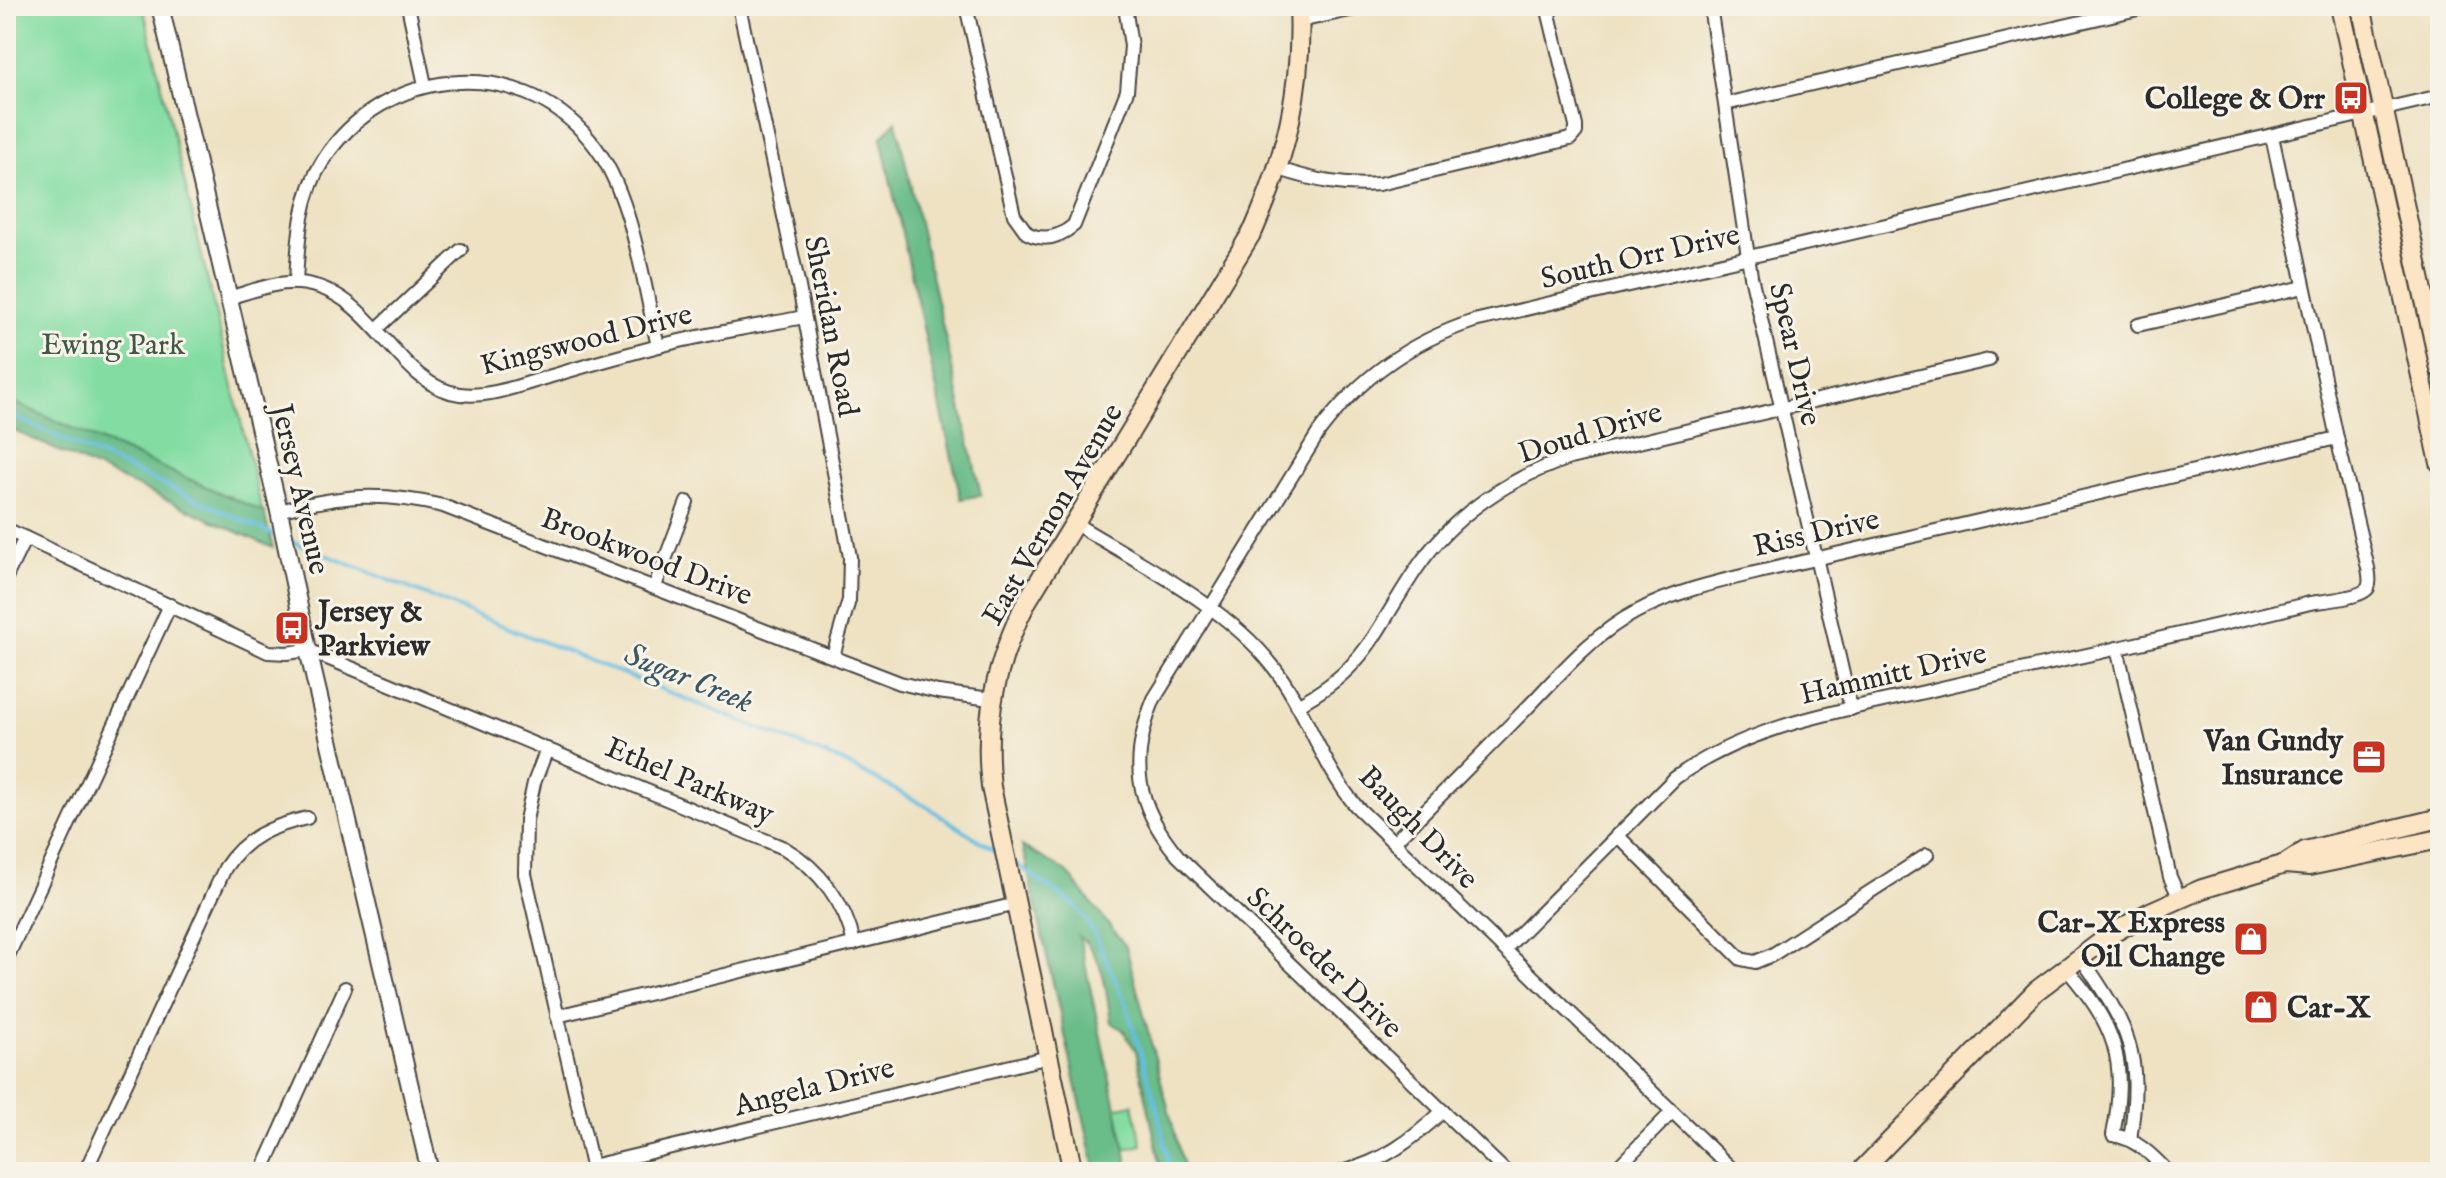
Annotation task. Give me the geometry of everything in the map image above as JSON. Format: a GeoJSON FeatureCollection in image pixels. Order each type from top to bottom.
{"type":"FeatureCollection","features":[{"type":"Feature","properties":{"kind":"main road"},"geometry":{"type":"LineString","coordinates":[[2340,6],[2440,463]]}},
{"type":"Feature","properties":{"kind":"main road"},"geometry":{"type":"LineString","coordinates":[[2361,6],[2440,369]]}},
{"type":"Feature","properties":{"kind":"main road","name":"East Vernon Avenue"},"geometry":{"type":"LineString","coordinates":[[1073,1172],[996,811],[988,758],[991,699],[1013,628],[1254,229],[1279,169],[1292,122],[1297,87],[1300,13]]}},
{"type":"Feature","properties":{"kind":"main road"},"geometry":{"type":"LineString","coordinates":[[1860,1172],[2012,1015],[2073,962],[2113,933],[2180,899],[2218,883],[2285,864],[2305,851],[2440,818]]}},
{"type":"Feature","properties":{"kind":"main road"},"geometry":{"type":"LineString","coordinates":[[2285,864],[2309,866],[2440,839]]}},
{"type":"Feature","properties":{"kind":"street","name":"Jersey Avenue"},"geometry":{"type":"LineString","coordinates":[[160,6],[430,1172]]}},
{"type":"Feature","properties":{"kind":"street"},"geometry":{"type":"LineString","coordinates":[[408,6],[425,85]]}},
{"type":"Feature","properties":{"kind":"street","name":"Sheridan Road"},"geometry":{"type":"LineString","coordinates":[[739,6],[850,557],[849,600],[833,656]]}},
{"type":"Feature","properties":{"kind":"street"},"geometry":{"type":"LineString","coordinates":[[966,6],[1014,215],[1021,228],[1035,237],[1054,237],[1074,225],[1125,99],[1131,46],[1125,6]]}},
{"type":"Feature","properties":{"kind":"street"},"geometry":{"type":"LineString","coordinates":[[1300,13],[1368,6]]}},
{"type":"Feature","properties":{"kind":"street"},"geometry":{"type":"LineString","coordinates":[[1279,169],[1326,183],[1353,186],[1379,184],[1555,145],[1574,135],[1576,126],[1547,6]]}},
{"type":"Feature","properties":{"kind":"street","name":"Spear Drive"},"geometry":{"type":"LineString","coordinates":[[1710,6],[1748,258],[1851,709]]}},
{"type":"Feature","properties":{"kind":"street"},"geometry":{"type":"LineString","coordinates":[[1725,104],[2151,6]]}},
{"type":"Feature","properties":{"kind":"street"},"geometry":{"type":"LineString","coordinates":[[296,283],[303,209],[316,172],[345,131],[371,110],[400,94],[425,85],[472,81],[514,89],[556,110],[590,139],[608,164],[620,191],[658,346]]}},
{"type":"Feature","properties":{"kind":"street","name":"South Orr Drive"},"geometry":{"type":"LineString","coordinates":[[1139,770],[1142,730],[1154,699],[1324,424],[1354,391],[1396,357],[1447,330],[1474,321],[2440,96]]}},
{"type":"Feature","properties":{"kind":"street"},"geometry":{"type":"LineString","coordinates":[[2272,136],[2337,438]]}},
{"type":"Feature","properties":{"kind":"street"},"geometry":{"type":"LineString","coordinates":[[378,328],[461,250]]}},
{"type":"Feature","properties":{"kind":"street","name":"Kingswood Drive"},"geometry":{"type":"LineString","coordinates":[[228,298],[296,283],[311,285],[344,300],[378,328],[421,376],[441,390],[459,394],[485,393],[512,387],[658,346],[804,317]]}},
{"type":"Feature","properties":{"kind":"street"},"geometry":{"type":"LineString","coordinates":[[2138,325],[2304,287]]}},
{"type":"Feature","properties":{"kind":"street","name":"Doud Drive"},"geometry":{"type":"LineString","coordinates":[[1297,705],[1328,688],[1352,667],[1426,555],[1459,521],[1497,491],[1540,469],[1570,458],[1989,360]]}},
{"type":"Feature","properties":{"kind":"street","name":"Riss Drive"},"geometry":{"type":"LineString","coordinates":[[1394,842],[1572,661],[1605,631],[1642,609],[1682,592],[1817,558],[2337,438]]}},
{"type":"Feature","properties":{"kind":"street","name":"Hammitt Drive"},"geometry":{"type":"LineString","coordinates":[[1505,949],[1675,778],[1715,752],[1758,733],[2310,603],[2352,596],[2367,589],[2368,568],[2337,438]]}},
{"type":"Feature","properties":{"kind":"street","name":"Brookwood Drive"},"geometry":{"type":"LineString","coordinates":[[280,515],[364,495],[411,498],[473,516],[920,688],[991,699]]}},
{"type":"Feature","properties":{"kind":"street"},"geometry":{"type":"LineString","coordinates":[[655,586],[687,502]]}},
{"type":"Feature","properties":{"kind":"street","name":"Baugh Drive"},"geometry":{"type":"LineString","coordinates":[[1074,523],[1209,608],[1243,634],[1287,685],[1322,756],[1345,792],[1368,819],[1735,1172]]}},
{"type":"Feature","properties":{"kind":"street"},"geometry":{"type":"LineString","coordinates":[[6,529],[268,652],[308,650]]}},
{"type":"Feature","properties":{"kind":"street"},"geometry":{"type":"LineString","coordinates":[[6,577],[25,538]]}},
{"type":"Feature","properties":{"kind":"street"},"geometry":{"type":"LineString","coordinates":[[6,960],[170,605]]}},
{"type":"Feature","properties":{"kind":"street"},"geometry":{"type":"LineString","coordinates":[[2117,648],[2170,877],[2180,899]]}},
{"type":"Feature","properties":{"kind":"street","name":"Ethel Parkway"},"geometry":{"type":"LineString","coordinates":[[308,650],[752,833],[795,854],[837,898],[854,944]]}},
{"type":"Feature","properties":{"kind":"street"},"geometry":{"type":"LineString","coordinates":[[547,749],[534,783],[526,820],[524,865],[593,1169]]}},
{"type":"Feature","properties":{"kind":"street","name":"Schroeder Drive"},"geometry":{"type":"LineString","coordinates":[[1139,770],[1147,810],[1163,839],[1178,856],[1506,1172]]}},
{"type":"Feature","properties":{"kind":"street"},"geometry":{"type":"LineString","coordinates":[[85,1172],[225,868],[252,838],[275,827],[307,818]]}},
{"type":"Feature","properties":{"kind":"street"},"geometry":{"type":"LineString","coordinates":[[1617,835],[1747,962],[1772,955],[1927,855]]}},
{"type":"Feature","properties":{"kind":"street"},"geometry":{"type":"LineString","coordinates":[[557,1016],[1016,902]]}},
{"type":"Feature","properties":{"kind":"street"},"geometry":{"type":"LineString","coordinates":[[2073,962],[2100,1011],[2115,1048],[2120,1100],[2113,1135],[2130,1140],[2148,1152],[2168,1172]]}},
{"type":"Feature","properties":{"kind":"street"},"geometry":{"type":"LineString","coordinates":[[2073,962],[2116,1009],[2134,1058],[2136,1101],[2130,1140]]}},
{"type":"Feature","properties":{"kind":"street"},"geometry":{"type":"LineString","coordinates":[[262,1172],[345,988]]}},
{"type":"Feature","properties":{"kind":"street","name":"Angela Drive"},"geometry":{"type":"LineString","coordinates":[[593,1169],[1049,1057]]}},
{"type":"Feature","properties":{"kind":"street"},"geometry":{"type":"LineString","coordinates":[[1341,1172],[1377,1160],[1402,1147],[1443,1111]]}},
{"type":"Feature","properties":{"kind":"street"},"geometry":{"type":"LineString","coordinates":[[1613,1172],[1672,1112]]}},
{"type":"Feature","properties":{"kind":"green space","name":"Ewing Park"},"geometry":{"type":"Polygon","coordinates":[[[6,6],[143,6],[267,532],[6,413],[6,6]]]}},
{"type":"Feature","properties":{"kind":"green space"},"geometry":{"type":"Polygon","coordinates":[[[896,121],[981,495],[961,499],[881,138],[896,121]]]}},
{"type":"Feature","properties":{"kind":"green space"},"geometry":{"type":"Polygon","coordinates":[[[2404,248],[2429,340],[2440,434],[2399,249],[2404,248]]]}},
{"type":"Feature","properties":{"kind":"green space"},"geometry":{"type":"Polygon","coordinates":[[[6,399],[264,512],[273,548],[6,427],[6,399]]]}},
{"type":"Feature","properties":{"kind":"green space"},"geometry":{"type":"Polygon","coordinates":[[[1022,846],[1067,872],[1126,947],[1185,1172],[1162,1172],[1136,1051],[1123,1030],[1111,1022],[1099,964],[1079,936],[1130,1172],[1096,1172],[1022,846]]]}},
{"type":"Feature","properties":{"kind":"green space"},"geometry":{"type":"Polygon","coordinates":[[[1133,1104],[1142,1145],[1125,1149],[1116,1108],[1133,1104]]]}},
{"type":"Feature","properties":{"kind":"waterway","name":"Sugar Creek"},"geometry":{"type":"LineString","coordinates":[[6,413],[279,537]]}},
{"type":"Feature","properties":{"kind":"waterway","name":"Sugar Creek"},"geometry":{"type":"LineString","coordinates":[[291,541],[841,761],[926,806],[998,853]]}},
{"type":"Feature","properties":{"kind":"waterway","name":"Sugar Creek"},"geometry":{"type":"LineString","coordinates":[[1013,862],[1077,907],[1094,933],[1126,1004],[1156,1104],[1171,1172]]}},
{"type":"Feature","properties":{"kind":"place","name":"College & Orr"},"geometry":{"type":"Point","coordinates":[2351,98]}},
{"type":"Feature","properties":{"kind":"place","name":"Jersey & Parkview"},"geometry":{"type":"Point","coordinates":[292,628]}},
{"type":"Feature","properties":{"kind":"place","name":"Van Gundy Insurance"},"geometry":{"type":"Point","coordinates":[2369,757]}},
{"type":"Feature","properties":{"kind":"place","name":"Car-X Express Oil Change"},"geometry":{"type":"Point","coordinates":[2251,939]}},
{"type":"Feature","properties":{"kind":"place","name":"Car-X"},"geometry":{"type":"Point","coordinates":[2261,1007]}}]}
